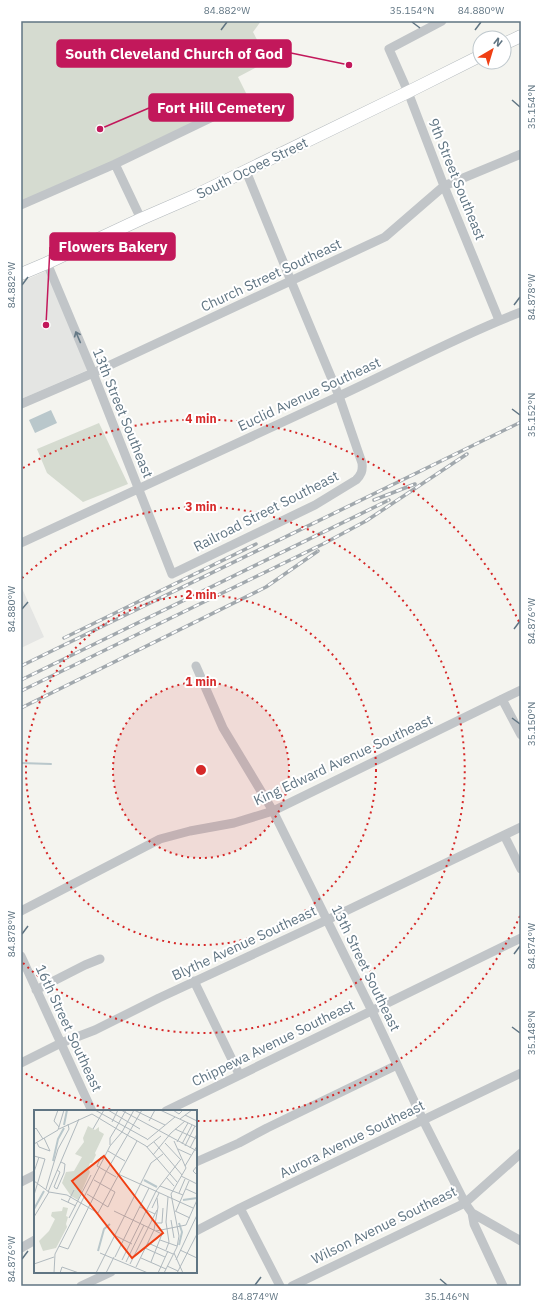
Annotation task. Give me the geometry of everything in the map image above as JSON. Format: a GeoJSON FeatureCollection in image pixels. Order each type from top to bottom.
{"type":"FeatureCollection","features":[{"type":"Feature","properties":{"kind":"street","name":"9th Street Southeast"},"geometry":{"type":"LineString","coordinates":[[442,21],[389,49],[408,92],[444,186],[499,320]]}},
{"type":"Feature","properties":{"kind":"street","name":"South Ocoee Street"},"geometry":{"type":"LineString","coordinates":[[21,273],[47,263],[194,196],[472,60]]}},
{"type":"Feature","properties":{"kind":"street"},"geometry":{"type":"LineString","coordinates":[[21,205],[115,164],[250,99]]}},
{"type":"Feature","properties":{"kind":"street","name":"Church Street Southeast"},"geometry":{"type":"LineString","coordinates":[[21,404],[385,237],[444,186],[521,154]]}},
{"type":"Feature","properties":{"kind":"street"},"geometry":{"type":"LineString","coordinates":[[115,164],[141,219]]}},
{"type":"Feature","properties":{"kind":"street"},"geometry":{"type":"LineString","coordinates":[[246,171],[339,396]]}},
{"type":"Feature","properties":{"kind":"street","name":"13th Street Southeast"},"geometry":{"type":"LineString","coordinates":[[47,263],[93,372],[172,574]]}},
{"type":"Feature","properties":{"kind":"street","name":"Euclid Avenue Southeast"},"geometry":{"type":"LineString","coordinates":[[21,543],[339,396],[434,350],[499,320],[521,312]]}},
{"type":"Feature","properties":{"kind":"street","name":"Railroad Street Southeast"},"geometry":{"type":"LineString","coordinates":[[172,574],[315,505],[336,493],[360,476],[362,463],[339,396]]}},
{"type":"Feature","properties":{"kind":"street","name":"13th Street Southeast"},"geometry":{"type":"LineString","coordinates":[[196,666],[223,728],[273,811],[327,920],[423,1120],[465,1203],[472,1213],[474,1224],[503,1286]]}},
{"type":"Feature","properties":{"kind":"street","name":"King Edward Avenue Southeast"},"geometry":{"type":"LineString","coordinates":[[21,911],[160,839],[190,831],[234,824],[273,811],[521,690]]}},
{"type":"Feature","properties":{"kind":"street"},"geometry":{"type":"LineString","coordinates":[[502,699],[521,735]]}},
{"type":"Feature","properties":{"kind":"street","name":"Blythe Avenue Southeast"},"geometry":{"type":"LineString","coordinates":[[21,1063],[61,1043],[95,1030],[194,981],[327,920],[521,827]]}},
{"type":"Feature","properties":{"kind":"street"},"geometry":{"type":"LineString","coordinates":[[504,836],[521,869]]}},
{"type":"Feature","properties":{"kind":"street","name":"Chippewa Avenue Southeast"},"geometry":{"type":"LineString","coordinates":[[168,1110],[239,1074],[521,938]]}},
{"type":"Feature","properties":{"kind":"street","name":"16th Street Southeast"},"geometry":{"type":"LineString","coordinates":[[21,956],[92,1110]]}},
{"type":"Feature","properties":{"kind":"street"},"geometry":{"type":"LineString","coordinates":[[36,990],[100,959]]}},
{"type":"Feature","properties":{"kind":"street"},"geometry":{"type":"LineString","coordinates":[[194,981],[239,1074]]}},
{"type":"Feature","properties":{"kind":"street"},"geometry":{"type":"LineString","coordinates":[[197,1162],[239,1144],[267,1128],[397,1065]]}},
{"type":"Feature","properties":{"kind":"street","name":"Aurora Avenue Southeast"},"geometry":{"type":"LineString","coordinates":[[197,1231],[240,1208],[521,1073]]}},
{"type":"Feature","properties":{"kind":"street","name":"Wilson Avenue Southeast"},"geometry":{"type":"LineString","coordinates":[[295,1285],[465,1203],[521,1153]]}},
{"type":"Feature","properties":{"kind":"street"},"geometry":{"type":"LineString","coordinates":[[21,1182],[34,1176]]}},
{"type":"Feature","properties":{"kind":"street"},"geometry":{"type":"LineString","coordinates":[[240,1208],[280,1286]]}},
{"type":"Feature","properties":{"kind":"street"},"geometry":{"type":"LineString","coordinates":[[472,1213],[521,1241]]}},
{"type":"Feature","properties":{"kind":"street"},"geometry":{"type":"LineString","coordinates":[[21,1248],[34,1241]]}},
{"type":"Feature","properties":{"kind":"street"},"geometry":{"type":"LineString","coordinates":[[81,1286],[108,1273]]}},
{"type":"Feature","properties":{"kind":"shaded area"},"geometry":{"type":"Polygon","coordinates":[[[21,21],[261,21],[253,32],[268,61],[238,77],[248,97],[111,162],[21,202],[21,21]]]}},
{"type":"Feature","properties":{"kind":"shaded area"},"geometry":{"type":"Polygon","coordinates":[[[46,271],[90,369],[21,399],[21,282],[46,271]]]}},
{"type":"Feature","properties":{"kind":"shaded area"},"geometry":{"type":"Polygon","coordinates":[[[51,410],[57,423],[35,433],[29,420],[51,410]]]}},
{"type":"Feature","properties":{"kind":"shaded area"},"geometry":{"type":"Polygon","coordinates":[[[99,423],[128,484],[83,502],[47,473],[37,449],[99,423]]]}},
{"type":"Feature","properties":{"kind":"shaded area"},"geometry":{"type":"Polygon","coordinates":[[[21,586],[44,637],[21,648],[21,586]]]}},
{"type":"Feature","properties":{"kind":"waterway"},"geometry":{"type":"LineString","coordinates":[[21,763],[51,764]]}},
{"type":"Feature","properties":{"kind":"railway"},"geometry":{"type":"LineString","coordinates":[[21,666],[521,422]]}},
{"type":"Feature","properties":{"kind":"railway"},"geometry":{"type":"LineString","coordinates":[[21,691],[323,544],[366,521],[467,454]]}},
{"type":"Feature","properties":{"kind":"railway"},"geometry":{"type":"LineString","coordinates":[[374,500],[415,484]]}},
{"type":"Feature","properties":{"kind":"railway"},"geometry":{"type":"LineString","coordinates":[[21,680],[389,500]]}},
{"type":"Feature","properties":{"kind":"railway"},"geometry":{"type":"LineString","coordinates":[[64,638],[256,544]]}},
{"type":"Feature","properties":{"kind":"railway"},"geometry":{"type":"LineString","coordinates":[[21,708],[266,587],[318,551]]}},
{"type":"Feature","properties":{"kind":"place","name":"South Cleveland Church of God"},"geometry":{"type":"Point","coordinates":[349,65]}},
{"type":"Feature","properties":{"kind":"place","name":"Fort Hill Cemetery"},"geometry":{"type":"Point","coordinates":[100,129]}},
{"type":"Feature","properties":{"kind":"place","name":"Flowers Bakery"},"geometry":{"type":"Point","coordinates":[46,325]}}]}
